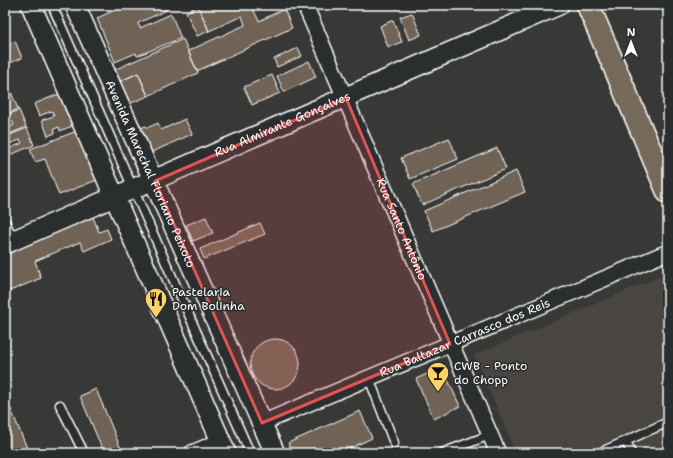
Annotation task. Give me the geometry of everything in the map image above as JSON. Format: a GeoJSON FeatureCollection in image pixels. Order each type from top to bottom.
{"type":"FeatureCollection","features":[{"type":"Feature","properties":{"kind":"main road"},"geometry":{"type":"LineString","coordinates":[[588,5],[668,192]]}},
{"type":"Feature","properties":{"kind":"street"},"geometry":{"type":"LineString","coordinates":[[31,5],[114,198],[209,450]]}},
{"type":"Feature","properties":{"kind":"street","name":"Avenida Marechal Floriano Peixoto"},"geometry":{"type":"LineString","coordinates":[[75,5],[155,181],[275,453]]}},
{"type":"Feature","properties":{"kind":"street","name":"Rua Santo Antônio"},"geometry":{"type":"LineString","coordinates":[[305,5],[498,453]]}},
{"type":"Feature","properties":{"kind":"street","name":"Rua Almirante Gonçalves"},"geometry":{"type":"LineString","coordinates":[[9,242],[155,181],[559,5]]}},
{"type":"Feature","properties":{"kind":"street","name":"Rua Baltazar Carrasco dos Reis"},"geometry":{"type":"LineString","coordinates":[[262,423],[668,252]]}},
{"type":"Feature","properties":{"kind":"lane"},"geometry":{"type":"LineString","coordinates":[[52,5],[250,453]]}},
{"type":"Feature","properties":{"kind":"lane"},"geometry":{"type":"LineString","coordinates":[[5,221],[9,242]]}},
{"type":"Feature","properties":{"kind":"lane"},"geometry":{"type":"LineString","coordinates":[[369,378],[394,443]]}},
{"type":"Feature","properties":{"kind":"lane"},"geometry":{"type":"LineString","coordinates":[[60,405],[84,453]]}},
{"type":"Feature","properties":{"kind":"lane"},"geometry":{"type":"LineString","coordinates":[[599,453],[668,422]]}},
{"type":"Feature","properties":{"kind":"lane"},"geometry":{"type":"LineString","coordinates":[[442,453],[490,435]]}},
{"type":"Feature","properties":{"kind":"lane"},"geometry":{"type":"LineString","coordinates":[[626,441],[631,453]]}},
{"type":"Feature","properties":{"kind":"highlighted area"},"geometry":{"type":"Polygon","coordinates":[[[346,98],[450,344],[262,423],[155,181],[346,98]]]}},
{"type":"Feature","properties":{"kind":"shaded area"},"geometry":{"type":"Polygon","coordinates":[[[668,273],[668,453],[516,453],[474,355],[668,273]]]}},
{"type":"Feature","properties":{"kind":"building"},"geometry":{"type":"Polygon","coordinates":[[[119,5],[165,5],[167,10],[138,23],[140,28],[171,14],[181,38],[137,56],[136,53],[115,62],[97,18],[120,8],[119,5]]]}},
{"type":"Feature","properties":{"kind":"building"},"geometry":{"type":"Polygon","coordinates":[[[262,5],[253,9],[259,21],[284,9],[292,28],[197,71],[188,51],[245,25],[242,16],[209,31],[198,6],[262,5]]]}},
{"type":"Feature","properties":{"kind":"building"},"geometry":{"type":"Polygon","coordinates":[[[198,6],[209,31],[197,36],[186,12],[198,6]]]}},
{"type":"Feature","properties":{"kind":"building"},"geometry":{"type":"Polygon","coordinates":[[[412,13],[421,35],[409,40],[400,17],[412,13]]]}},
{"type":"Feature","properties":{"kind":"building"},"geometry":{"type":"Polygon","coordinates":[[[393,20],[402,42],[388,47],[380,26],[393,20]]]}},
{"type":"Feature","properties":{"kind":"building"},"geometry":{"type":"Polygon","coordinates":[[[183,39],[198,73],[148,96],[138,73],[119,82],[114,70],[183,39]]]}},
{"type":"Feature","properties":{"kind":"building"},"geometry":{"type":"Polygon","coordinates":[[[15,41],[22,58],[5,65],[5,45],[15,41]]]}},
{"type":"Feature","properties":{"kind":"building"},"geometry":{"type":"Polygon","coordinates":[[[298,48],[302,56],[277,67],[274,59],[298,48]]]}},
{"type":"Feature","properties":{"kind":"building"},"geometry":{"type":"Polygon","coordinates":[[[309,61],[316,77],[284,92],[277,76],[309,61]]]}},
{"type":"Feature","properties":{"kind":"building"},"geometry":{"type":"Polygon","coordinates":[[[138,73],[148,96],[129,104],[119,82],[138,73]]]}},
{"type":"Feature","properties":{"kind":"building"},"geometry":{"type":"Polygon","coordinates":[[[272,75],[280,93],[252,105],[244,87],[272,75]]]}},
{"type":"Feature","properties":{"kind":"building"},"geometry":{"type":"Polygon","coordinates":[[[11,92],[18,109],[5,115],[5,95],[11,92]]]}},
{"type":"Feature","properties":{"kind":"building"},"geometry":{"type":"Polygon","coordinates":[[[59,94],[72,126],[60,131],[59,127],[54,129],[55,133],[48,136],[42,120],[54,116],[52,111],[39,116],[34,104],[59,94]]]}},
{"type":"Feature","properties":{"kind":"building"},"geometry":{"type":"Polygon","coordinates":[[[19,110],[26,127],[5,136],[5,129],[14,125],[12,121],[5,124],[5,116],[19,110]]]}},
{"type":"Feature","properties":{"kind":"building"},"geometry":{"type":"Polygon","coordinates":[[[185,119],[192,134],[152,152],[141,128],[146,126],[147,128],[158,123],[161,130],[185,119]]]}},
{"type":"Feature","properties":{"kind":"building"},"geometry":{"type":"Polygon","coordinates":[[[27,128],[34,145],[5,157],[5,137],[27,128]],[[20,140],[9,144],[11,148],[22,143],[20,140]]]}},
{"type":"Feature","properties":{"kind":"building"},"geometry":{"type":"Polygon","coordinates":[[[82,129],[102,178],[59,195],[45,159],[35,162],[30,149],[82,129]]]}},
{"type":"Feature","properties":{"kind":"building"},"geometry":{"type":"Polygon","coordinates":[[[449,138],[458,159],[410,179],[401,158],[449,138]]]}},
{"type":"Feature","properties":{"kind":"building"},"geometry":{"type":"Polygon","coordinates":[[[497,148],[506,169],[422,205],[413,184],[497,148]]]}},
{"type":"Feature","properties":{"kind":"building"},"geometry":{"type":"Polygon","coordinates":[[[516,171],[525,192],[433,231],[424,211],[516,171]]]}},
{"type":"Feature","properties":{"kind":"building"},"geometry":{"type":"Polygon","coordinates":[[[93,217],[99,232],[107,229],[111,239],[84,251],[80,242],[35,261],[41,278],[5,293],[5,254],[93,217]]]}},
{"type":"Feature","properties":{"kind":"building"},"geometry":{"type":"Polygon","coordinates":[[[206,217],[213,233],[193,241],[186,225],[206,217]]]}},
{"type":"Feature","properties":{"kind":"building"},"geometry":{"type":"Polygon","coordinates":[[[260,223],[265,234],[204,259],[200,249],[260,223]]]}},
{"type":"Feature","properties":{"kind":"building"},"geometry":{"type":"Polygon","coordinates":[[[270,339],[280,339],[293,346],[300,359],[300,369],[293,382],[280,389],[270,389],[261,385],[254,378],[250,369],[250,359],[254,350],[261,343],[270,339]]]}},
{"type":"Feature","properties":{"kind":"building","name":"CWB - Ponto do Chopp"},"geometry":{"type":"Polygon","coordinates":[[[442,367],[460,406],[434,419],[416,379],[442,367]]]}},
{"type":"Feature","properties":{"kind":"building"},"geometry":{"type":"Polygon","coordinates":[[[96,389],[121,449],[111,453],[104,453],[80,396],[96,389]]]}},
{"type":"Feature","properties":{"kind":"building"},"geometry":{"type":"Polygon","coordinates":[[[5,395],[29,453],[5,453],[5,395]]]}},
{"type":"Feature","properties":{"kind":"building"},"geometry":{"type":"Polygon","coordinates":[[[360,411],[372,438],[340,453],[337,453],[335,449],[327,453],[293,453],[288,443],[360,411]]]}},
{"type":"Feature","properties":{"kind":"place","name":"Pastelaria Dom Bolinha"},"geometry":{"type":"Point","coordinates":[156,318]}},
{"type":"Feature","properties":{"kind":"place","name":"CWB - Ponto do Chopp"},"geometry":{"type":"Point","coordinates":[438,392]}}]}
